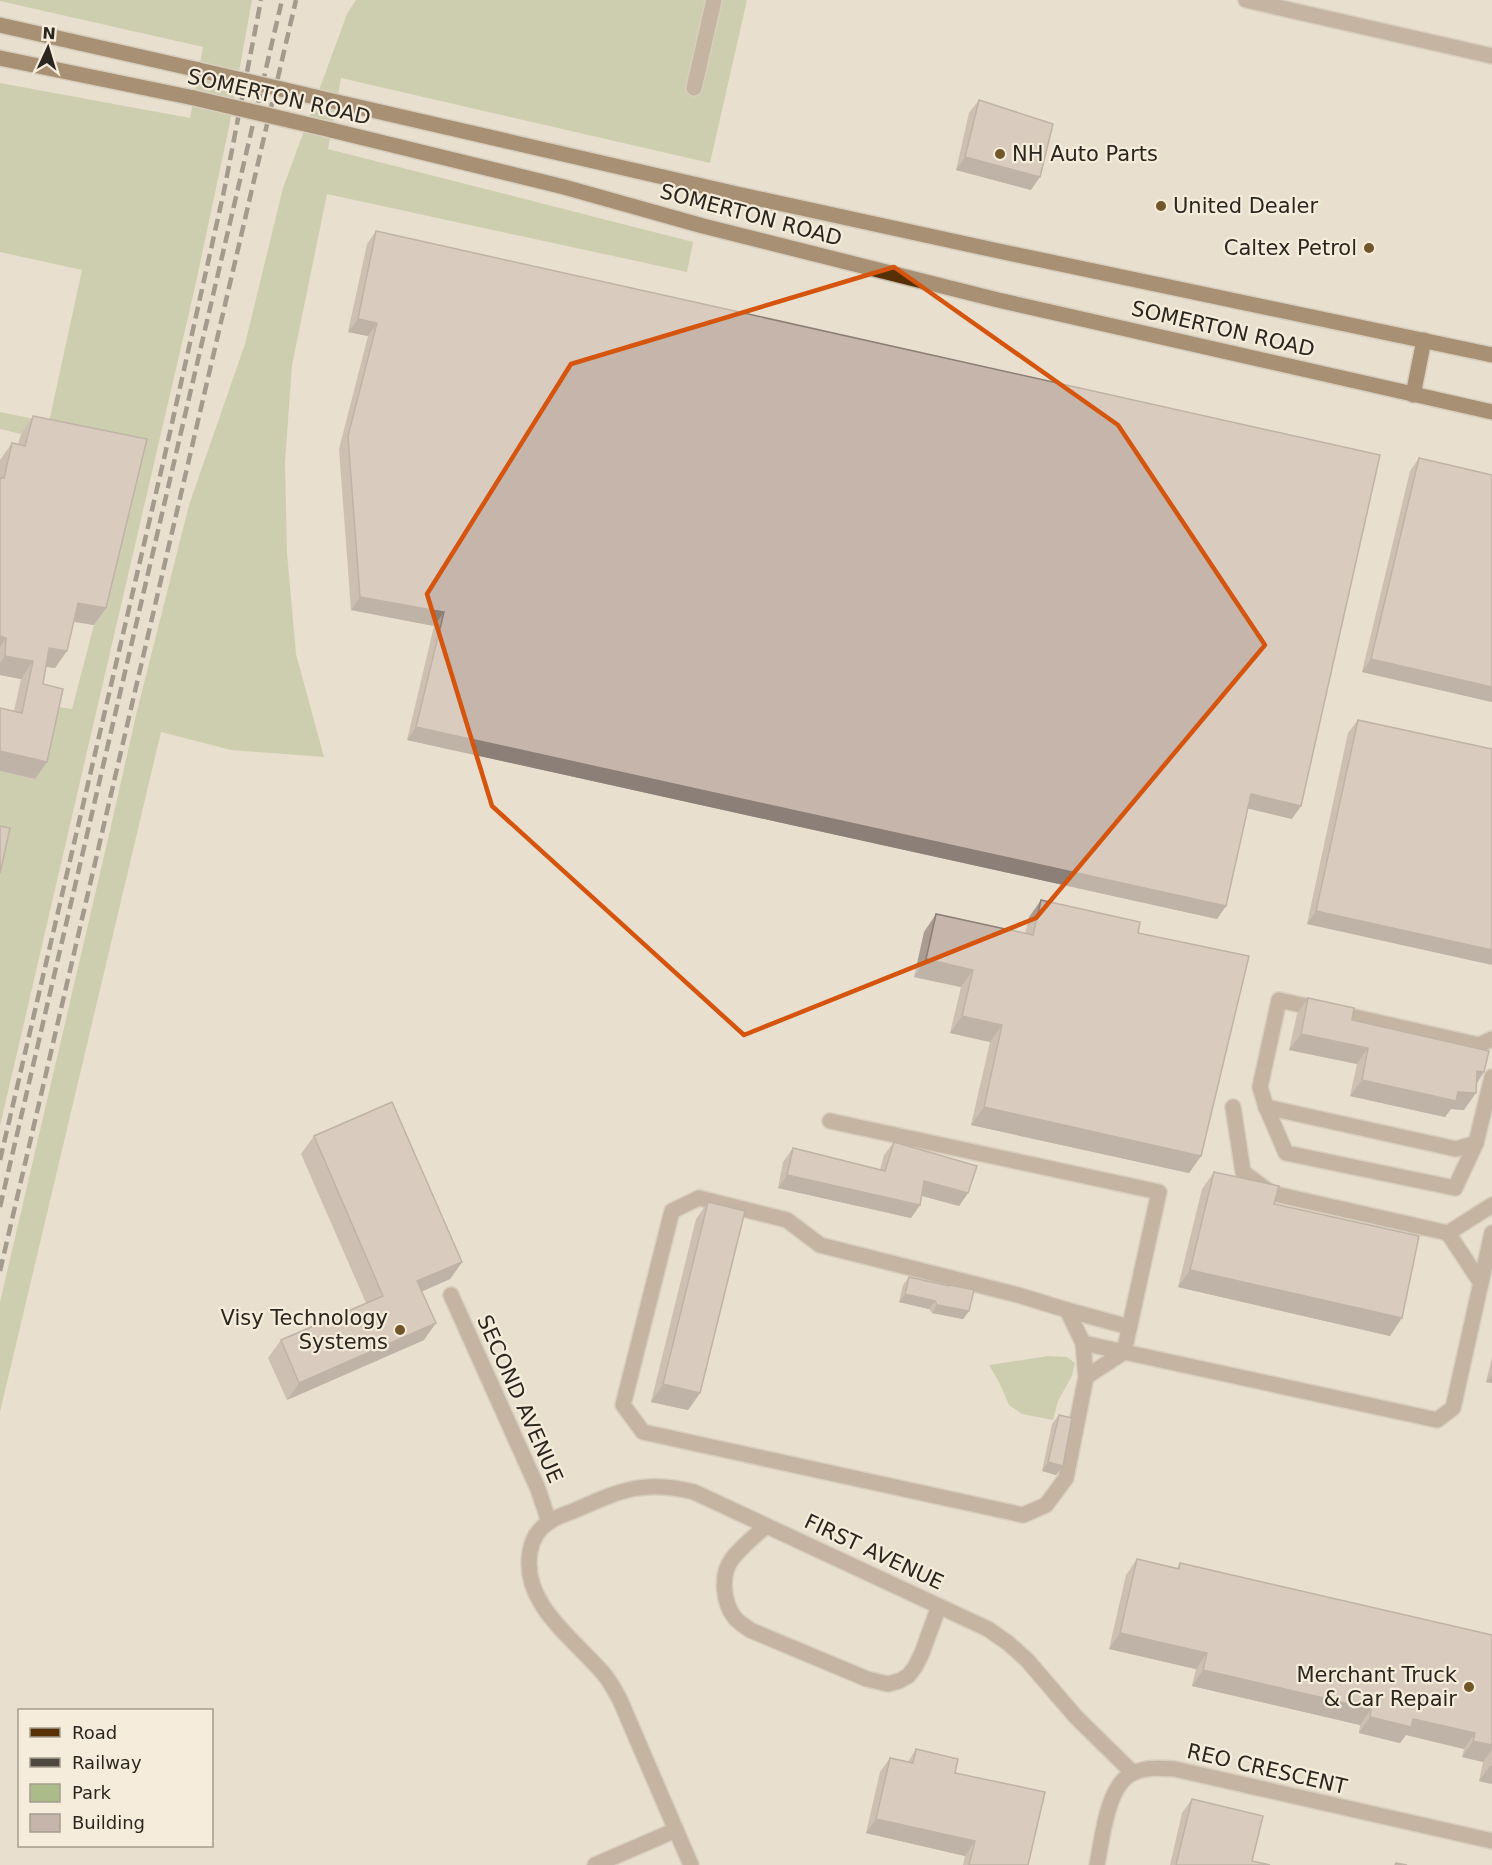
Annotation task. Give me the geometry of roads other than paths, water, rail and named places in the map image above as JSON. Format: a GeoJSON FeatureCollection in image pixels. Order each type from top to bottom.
{"type":"FeatureCollection","features":[{"type":"Feature","properties":{"kind":"main road","name":"SOMERTON ROAD"},"geometry":{"type":"LineString","coordinates":[[0,25],[924,235],[1492,355]]}},
{"type":"Feature","properties":{"kind":"main road","name":"SOMERTON ROAD"},"geometry":{"type":"LineString","coordinates":[[0,58],[194,98],[331,130],[554,184],[703,226],[963,292],[1492,412]]}},
{"type":"Feature","properties":{"kind":"main road"},"geometry":{"type":"LineString","coordinates":[[1413,395],[1424,340]]}},
{"type":"Feature","properties":{"kind":"street"},"geometry":{"type":"LineString","coordinates":[[694,88],[714,0]]}},
{"type":"Feature","properties":{"kind":"street"},"geometry":{"type":"LineString","coordinates":[[1246,0],[1492,56]]}},
{"type":"Feature","properties":{"kind":"street"},"geometry":{"type":"LineString","coordinates":[[1492,1039],[1479,1045],[1279,1000],[1260,1087],[1286,1154],[1455,1188],[1476,1143],[1492,1077]]}},
{"type":"Feature","properties":{"kind":"street"},"geometry":{"type":"LineString","coordinates":[[1233,1107],[1243,1172],[1271,1192],[1448,1233],[1481,1283]]}},
{"type":"Feature","properties":{"kind":"street"},"geometry":{"type":"LineString","coordinates":[[1266,1107],[1456,1149],[1476,1143]]}},
{"type":"Feature","properties":{"kind":"street"},"geometry":{"type":"LineString","coordinates":[[830,1121],[1159,1192],[1124,1352],[1086,1377]]}},
{"type":"Feature","properties":{"kind":"street"},"geometry":{"type":"LineString","coordinates":[[1067,1310],[1083,1343],[1086,1377],[1066,1478],[1046,1505],[1023,1515],[643,1432],[623,1405],[672,1211],[699,1198],[787,1220],[820,1245],[1018,1295],[1129,1327]]}},
{"type":"Feature","properties":{"kind":"street"},"geometry":{"type":"LineString","coordinates":[[1448,1233],[1492,1205]]}},
{"type":"Feature","properties":{"kind":"street"},"geometry":{"type":"LineString","coordinates":[[1083,1343],[1437,1420],[1453,1408],[1492,1233]]}},
{"type":"Feature","properties":{"kind":"street","name":"SECOND AVENUE"},"geometry":{"type":"LineString","coordinates":[[451,1294],[538,1490],[549,1522]]}},
{"type":"Feature","properties":{"kind":"street","name":"FIRST AVENUE"},"geometry":{"type":"LineString","coordinates":[[549,1522],[604,1497],[632,1488],[672,1487],[693,1492],[988,1629],[1027,1660],[1076,1717],[1132,1773]]}},
{"type":"Feature","properties":{"kind":"street"},"geometry":{"type":"LineString","coordinates":[[549,1522],[537,1533],[531,1544],[528,1562],[535,1595],[546,1611],[605,1675],[620,1700],[691,1865]]}},
{"type":"Feature","properties":{"kind":"street"},"geometry":{"type":"LineString","coordinates":[[766,1526],[731,1560],[725,1581],[725,1595],[730,1611],[750,1630],[867,1679],[888,1684],[908,1676],[915,1667],[939,1606]]}},
{"type":"Feature","properties":{"kind":"street","name":"REO CRESCENT"},"geometry":{"type":"LineString","coordinates":[[1132,1773],[1159,1768],[1175,1769],[1492,1841]]}},
{"type":"Feature","properties":{"kind":"street"},"geometry":{"type":"LineString","coordinates":[[1097,1865],[1111,1801],[1117,1787],[1132,1773]]}},
{"type":"Feature","properties":{"kind":"street"},"geometry":{"type":"LineString","coordinates":[[595,1865],[676,1830]]}},
{"type":"Feature","properties":{"kind":"railway"},"geometry":{"type":"LineString","coordinates":[[0,1160],[166,450],[224,191],[261,0]]}},
{"type":"Feature","properties":{"kind":"railway"},"geometry":{"type":"LineString","coordinates":[[0,1207],[282,0]]}},
{"type":"Feature","properties":{"kind":"railway"},"geometry":{"type":"LineString","coordinates":[[0,1271],[296,0]]}},
{"type":"Feature","properties":{"kind":"place","name":"NH Auto Parts"},"geometry":{"type":"Point","coordinates":[1000,154]}},
{"type":"Feature","properties":{"kind":"place","name":"United Dealer"},"geometry":{"type":"Point","coordinates":[1161,206]}},
{"type":"Feature","properties":{"kind":"place","name":"Caltex Petrol"},"geometry":{"type":"Point","coordinates":[1369,248]}},
{"type":"Feature","properties":{"kind":"place","name":"Visy Technology Systems"},"geometry":{"type":"Point","coordinates":[400,1330]}},
{"type":"Feature","properties":{"kind":"place","name":"Merchant Truck & Car Repair"},"geometry":{"type":"Point","coordinates":[1469,1687]}}]}
